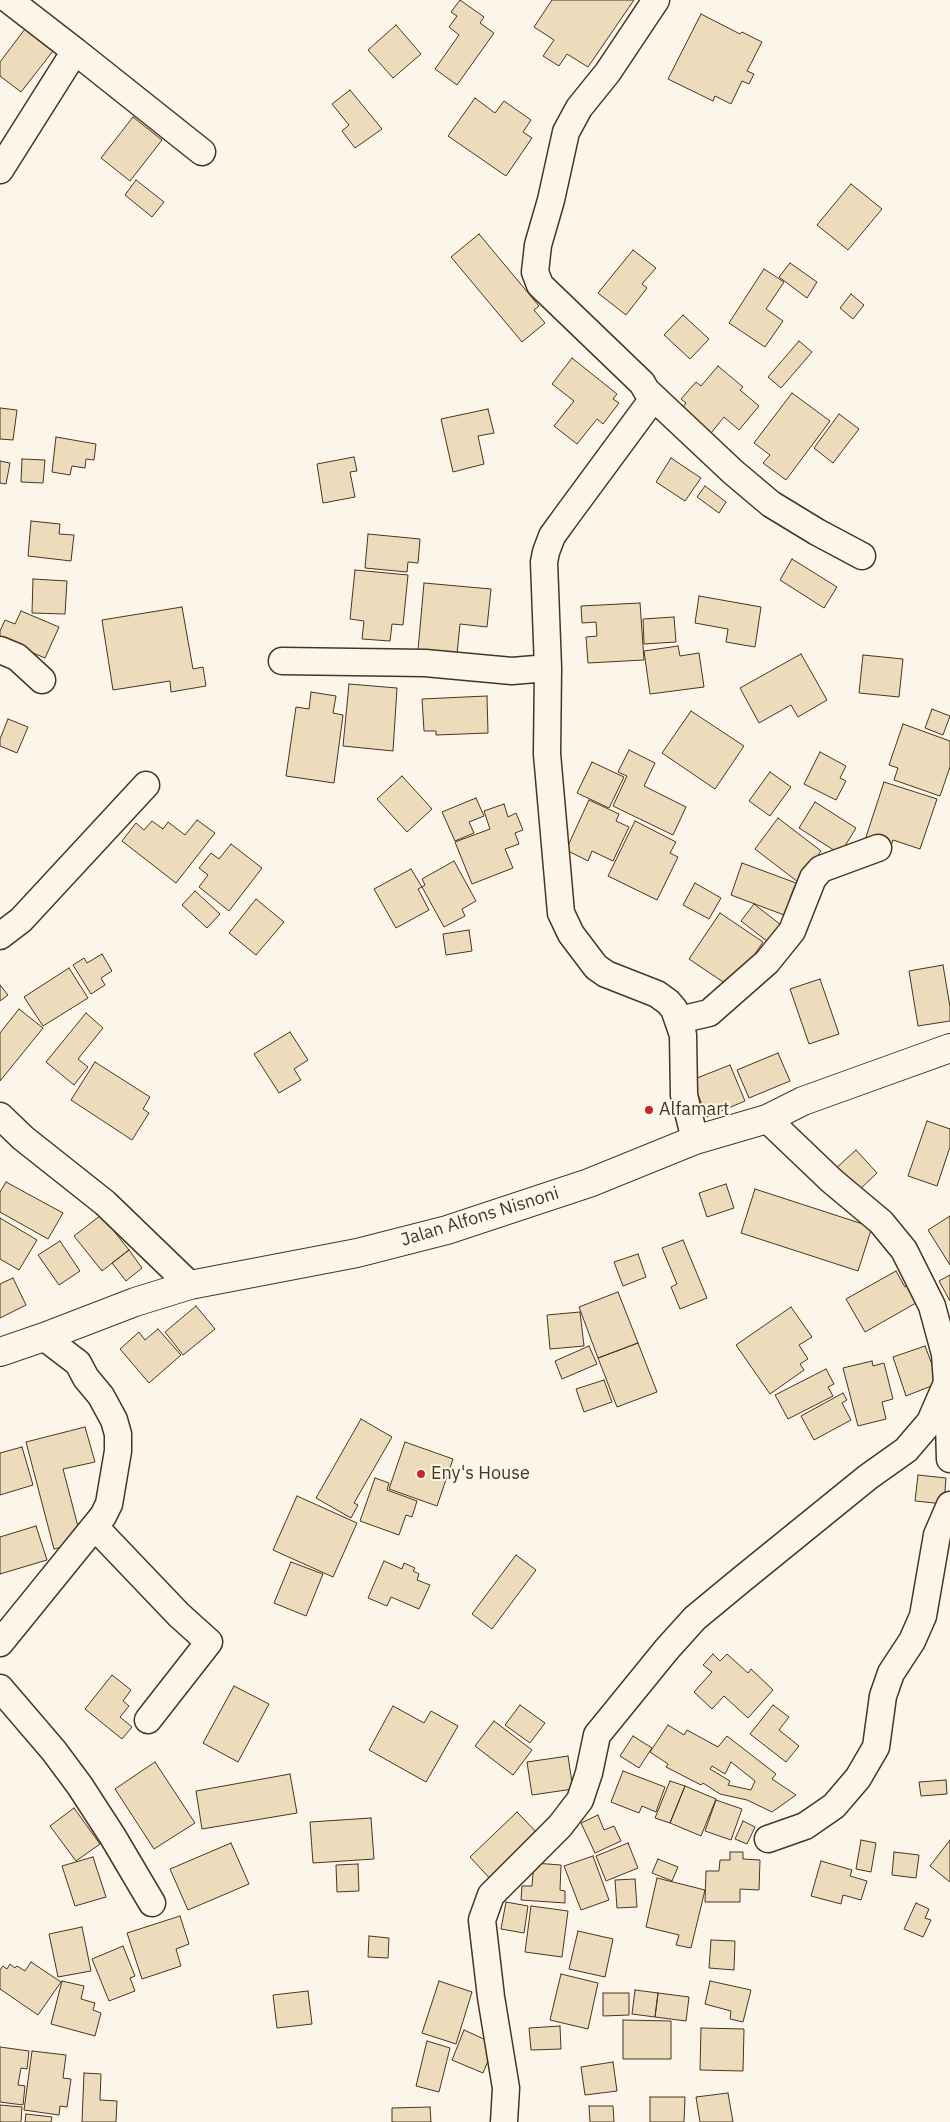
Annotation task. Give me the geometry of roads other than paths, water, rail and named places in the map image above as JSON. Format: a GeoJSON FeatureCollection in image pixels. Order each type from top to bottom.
{"type":"FeatureCollection","features":[{"type":"Feature","properties":{"kind":"main road","name":"Jalan Alfons Nisnoni"},"geometry":{"type":"LineString","coordinates":[[0,1352],[135,1302],[190,1285],[367,1251],[447,1230],[589,1183],[695,1140],[767,1119],[803,1101],[950,1048]]}},
{"type":"Feature","properties":{"kind":"street"},"geometry":{"type":"LineString","coordinates":[[9,0],[202,152]]}},
{"type":"Feature","properties":{"kind":"street"},"geometry":{"type":"LineString","coordinates":[[656,0],[608,72],[579,108],[566,132],[551,200],[538,245],[535,272],[540,285],[733,472],[772,504],[817,532],[862,556]]}},
{"type":"Feature","properties":{"kind":"street"},"geometry":{"type":"LineString","coordinates":[[0,170],[75,51]]}},
{"type":"Feature","properties":{"kind":"street"},"geometry":{"type":"LineString","coordinates":[[650,393],[652,400],[650,405],[552,536],[546,552],[544,562],[548,668],[547,754],[561,913],[571,934],[596,967],[606,974],[657,994],[668,1002],[679,1020],[683,1035],[684,1094],[695,1140]]}},
{"type":"Feature","properties":{"kind":"street"},"geometry":{"type":"LineString","coordinates":[[0,650],[17,657],[42,680]]}},
{"type":"Feature","properties":{"kind":"street"},"geometry":{"type":"LineString","coordinates":[[282,661],[425,663],[512,671],[548,668]]}},
{"type":"Feature","properties":{"kind":"street"},"geometry":{"type":"LineString","coordinates":[[0,936],[21,920],[146,785]]}},
{"type":"Feature","properties":{"kind":"street"},"geometry":{"type":"LineString","coordinates":[[679,1020],[709,1013],[767,962],[792,931],[813,878],[821,869],[878,848]]}},
{"type":"Feature","properties":{"kind":"street"},"geometry":{"type":"LineString","coordinates":[[0,1116],[44,1156],[105,1203],[190,1285]]}},
{"type":"Feature","properties":{"kind":"street"},"geometry":{"type":"LineString","coordinates":[[767,1119],[832,1180],[881,1222],[904,1250],[935,1315],[946,1354],[950,1459]]}},
{"type":"Feature","properties":{"kind":"street"},"geometry":{"type":"LineString","coordinates":[[0,1644],[104,1516],[109,1504],[118,1451],[118,1434],[114,1420],[101,1396],[86,1378],[78,1363],[44,1337]]}},
{"type":"Feature","properties":{"kind":"street"},"geometry":{"type":"LineString","coordinates":[[504,2122],[506,2088],[491,1997],[482,1920],[491,1895],[560,1826],[580,1800],[592,1763],[597,1736],[667,1649],[695,1618],[868,1477],[906,1450],[930,1422],[947,1383]]}},
{"type":"Feature","properties":{"kind":"street"},"geometry":{"type":"LineString","coordinates":[[768,1840],[805,1826],[834,1806],[858,1778],[876,1747],[883,1696],[891,1673],[912,1641],[923,1616],[937,1535],[950,1505]]}},
{"type":"Feature","properties":{"kind":"street"},"geometry":{"type":"LineString","coordinates":[[95,1527],[179,1616],[209,1642],[148,1720]]}},
{"type":"Feature","properties":{"kind":"street"},"geometry":{"type":"LineString","coordinates":[[0,1688],[54,1751],[80,1786],[152,1903]]}},
{"type":"Feature","properties":{"kind":"place","name":"Alfamart"},"geometry":{"type":"Point","coordinates":[649,1110]}},
{"type":"Feature","properties":{"kind":"place","name":"Eny's House"},"geometry":{"type":"Point","coordinates":[421,1474]}}]}
